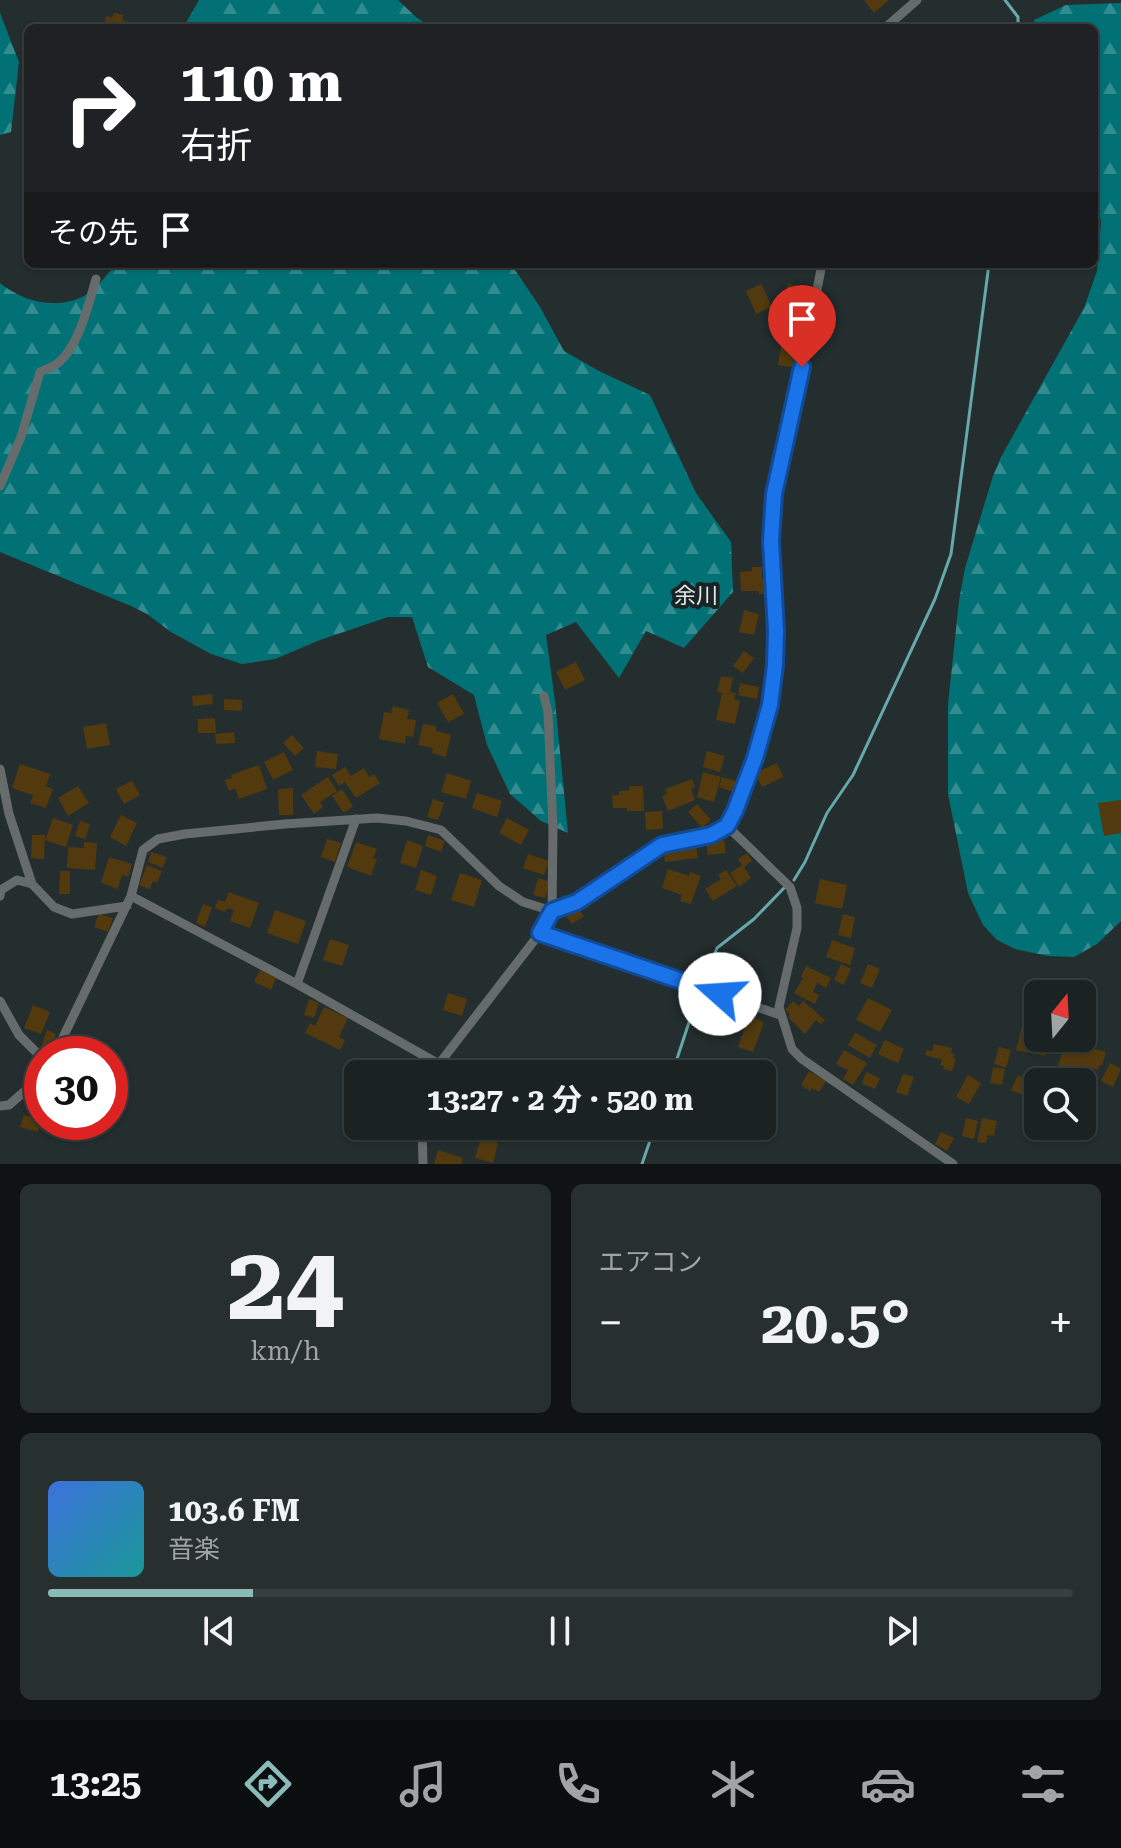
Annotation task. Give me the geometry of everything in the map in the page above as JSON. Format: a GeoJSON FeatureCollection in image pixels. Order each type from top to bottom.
{"type":"FeatureCollection","features":[{"type":"Feature","properties":{"kind":"street"},"geometry":{"type":"LineString","coordinates":[[890,24],[917,0]]}},
{"type":"Feature","properties":{"kind":"street"},"geometry":{"type":"LineString","coordinates":[[64,1036],[127,906],[143,850],[158,839],[270,825],[377,818],[406,821],[441,830],[499,886],[523,902],[552,911],[577,902],[662,845],[711,835],[727,826],[755,758],[770,705],[776,631],[771,541],[774,494],[821,268]]}},
{"type":"Feature","properties":{"kind":"street"},"geometry":{"type":"LineString","coordinates":[[0,486],[21,437],[40,372],[58,363],[68,351],[87,310],[96,279]]}},
{"type":"Feature","properties":{"kind":"street"},"geometry":{"type":"LineString","coordinates":[[444,1060],[540,933],[552,911],[553,829],[548,712],[544,696]]}},
{"type":"Feature","properties":{"kind":"street"},"geometry":{"type":"LineString","coordinates":[[0,769],[9,814],[32,884],[54,907],[72,914],[127,906]]}},
{"type":"Feature","properties":{"kind":"street"},"geometry":{"type":"LineString","coordinates":[[297,984],[356,819]]}},
{"type":"Feature","properties":{"kind":"street"},"geometry":{"type":"LineString","coordinates":[[727,826],[790,887],[797,908],[797,928],[779,1007],[792,1049],[953,1164]]}},
{"type":"Feature","properties":{"kind":"street"},"geometry":{"type":"LineString","coordinates":[[0,896],[1,890],[17,880],[32,884]]}},
{"type":"Feature","properties":{"kind":"street"},"geometry":{"type":"LineString","coordinates":[[131,896],[297,984],[422,1060]]}},
{"type":"Feature","properties":{"kind":"street"},"geometry":{"type":"LineString","coordinates":[[540,933],[780,1015]]}},
{"type":"Feature","properties":{"kind":"street"},"geometry":{"type":"LineString","coordinates":[[0,1001],[24,1040]]}},
{"type":"Feature","properties":{"kind":"street"},"geometry":{"type":"LineString","coordinates":[[0,1106],[9,1105],[24,1092]]}},
{"type":"Feature","properties":{"kind":"street"},"geometry":{"type":"LineString","coordinates":[[422,1140],[423,1164]]}},
{"type":"Feature","properties":{"kind":"green space"},"geometry":{"type":"Polygon","coordinates":[[[199,0],[398,0],[426,24],[185,24],[199,0]]]}},
{"type":"Feature","properties":{"kind":"green space"},"geometry":{"type":"Polygon","coordinates":[[[1121,3],[1121,921],[1097,944],[1074,957],[1048,956],[1015,949],[997,940],[983,925],[968,893],[948,794],[948,704],[965,568],[1001,457],[1084,308],[1098,268],[1101,222],[1098,205],[1098,24],[1034,24],[1034,20],[1066,5],[1121,3]]]}},
{"type":"Feature","properties":{"kind":"green space"},"geometry":{"type":"Polygon","coordinates":[[[0,13],[19,62],[11,132],[0,135],[0,13]]]}},
{"type":"Feature","properties":{"kind":"green space"},"geometry":{"type":"Polygon","coordinates":[[[514,268],[564,351],[650,395],[696,493],[731,542],[733,592],[684,648],[646,631],[619,678],[576,622],[546,635],[568,833],[541,821],[510,794],[487,745],[474,695],[428,667],[412,617],[388,617],[275,659],[242,664],[211,654],[131,606],[0,552],[0,283],[30,299],[63,303],[84,296],[112,269],[514,268]]]}},
{"type":"Feature","properties":{"kind":"building"},"geometry":{"type":"Polygon","coordinates":[[[864,0],[889,0],[874,13],[864,0]]]}},
{"type":"Feature","properties":{"kind":"building"},"geometry":{"type":"Polygon","coordinates":[[[114,13],[124,15],[122,20],[129,22],[104,24],[106,16],[112,18],[114,13]]]}},
{"type":"Feature","properties":{"kind":"building"},"geometry":{"type":"Polygon","coordinates":[[[789,283],[807,292],[794,320],[775,311],[789,283]]]}},
{"type":"Feature","properties":{"kind":"building"},"geometry":{"type":"Polygon","coordinates":[[[761,284],[772,307],[756,314],[746,291],[761,284]]]}},
{"type":"Feature","properties":{"kind":"building"},"geometry":{"type":"Polygon","coordinates":[[[784,330],[801,333],[795,368],[778,365],[784,330]]]}},
{"type":"Feature","properties":{"kind":"building"},"geometry":{"type":"Polygon","coordinates":[[[752,567],[762,567],[762,579],[768,579],[769,594],[741,591],[740,572],[752,571],[752,567]]]}},
{"type":"Feature","properties":{"kind":"building"},"geometry":{"type":"Polygon","coordinates":[[[744,610],[759,614],[754,635],[739,632],[744,610]]]}},
{"type":"Feature","properties":{"kind":"building"},"geometry":{"type":"Polygon","coordinates":[[[744,651],[754,658],[743,673],[733,666],[744,651]]]}},
{"type":"Feature","properties":{"kind":"building"},"geometry":{"type":"Polygon","coordinates":[[[576,662],[585,680],[565,690],[556,672],[576,662]]]}},
{"type":"Feature","properties":{"kind":"building"},"geometry":{"type":"Polygon","coordinates":[[[721,676],[733,678],[730,692],[736,693],[734,699],[740,701],[735,724],[716,720],[722,693],[717,692],[721,676]]]}},
{"type":"Feature","properties":{"kind":"building"},"geometry":{"type":"Polygon","coordinates":[[[740,683],[759,687],[757,699],[738,695],[740,683]]]}},
{"type":"Feature","properties":{"kind":"building"},"geometry":{"type":"Polygon","coordinates":[[[212,694],[213,704],[193,706],[192,696],[212,694]]]}},
{"type":"Feature","properties":{"kind":"building"},"geometry":{"type":"Polygon","coordinates":[[[453,694],[464,714],[448,722],[437,703],[453,694]]]}},
{"type":"Feature","properties":{"kind":"building"},"geometry":{"type":"Polygon","coordinates":[[[224,699],[242,700],[242,711],[224,710],[224,699]]]}},
{"type":"Feature","properties":{"kind":"building"},"geometry":{"type":"Polygon","coordinates":[[[393,706],[409,710],[407,719],[416,720],[413,737],[406,736],[405,744],[379,739],[384,712],[391,713],[393,706]]]}},
{"type":"Feature","properties":{"kind":"building"},"geometry":{"type":"Polygon","coordinates":[[[215,718],[216,733],[198,733],[198,719],[215,718]]]}},
{"type":"Feature","properties":{"kind":"building"},"geometry":{"type":"Polygon","coordinates":[[[106,723],[110,745],[87,749],[83,727],[106,723]]]}},
{"type":"Feature","properties":{"kind":"building"},"geometry":{"type":"Polygon","coordinates":[[[423,724],[436,726],[436,731],[451,735],[446,757],[432,753],[433,748],[418,745],[423,724]]]}},
{"type":"Feature","properties":{"kind":"building"},"geometry":{"type":"Polygon","coordinates":[[[234,732],[235,743],[216,744],[215,734],[234,732]]]}},
{"type":"Feature","properties":{"kind":"building"},"geometry":{"type":"Polygon","coordinates":[[[292,735],[304,748],[295,756],[283,743],[292,735]]]}},
{"type":"Feature","properties":{"kind":"building"},"geometry":{"type":"Polygon","coordinates":[[[317,751],[338,754],[336,769],[315,767],[317,751]]]}},
{"type":"Feature","properties":{"kind":"building"},"geometry":{"type":"Polygon","coordinates":[[[707,751],[725,756],[720,772],[703,767],[707,751]]]}},
{"type":"Feature","properties":{"kind":"building"},"geometry":{"type":"Polygon","coordinates":[[[284,752],[293,770],[273,780],[264,762],[284,752]]]}},
{"type":"Feature","properties":{"kind":"building"},"geometry":{"type":"Polygon","coordinates":[[[777,763],[783,777],[762,787],[755,773],[777,763]]]}},
{"type":"Feature","properties":{"kind":"building"},"geometry":{"type":"Polygon","coordinates":[[[20,764],[50,774],[46,786],[53,789],[46,808],[30,803],[33,795],[12,788],[20,764]]]}},
{"type":"Feature","properties":{"kind":"building"},"geometry":{"type":"Polygon","coordinates":[[[259,765],[267,789],[239,799],[235,788],[229,791],[225,780],[259,765]]]}},
{"type":"Feature","properties":{"kind":"building"},"geometry":{"type":"Polygon","coordinates":[[[345,767],[351,776],[364,768],[369,777],[374,774],[380,783],[356,798],[345,782],[339,786],[332,775],[345,767]]]}},
{"type":"Feature","properties":{"kind":"building"},"geometry":{"type":"Polygon","coordinates":[[[703,772],[721,777],[714,802],[697,797],[703,772]]]}},
{"type":"Feature","properties":{"kind":"building"},"geometry":{"type":"Polygon","coordinates":[[[447,773],[471,781],[466,799],[441,792],[447,773]]]}},
{"type":"Feature","properties":{"kind":"building"},"geometry":{"type":"Polygon","coordinates":[[[328,777],[337,791],[320,802],[323,807],[314,814],[301,795],[328,777]]]}},
{"type":"Feature","properties":{"kind":"building"},"geometry":{"type":"Polygon","coordinates":[[[722,777],[739,782],[736,793],[719,787],[722,777]]]}},
{"type":"Feature","properties":{"kind":"building"},"geometry":{"type":"Polygon","coordinates":[[[692,779],[695,787],[691,789],[695,800],[668,811],[662,796],[667,794],[665,789],[692,779]]]}},
{"type":"Feature","properties":{"kind":"building"},"geometry":{"type":"Polygon","coordinates":[[[132,781],[140,795],[124,804],[116,789],[132,781]]]}},
{"type":"Feature","properties":{"kind":"building"},"geometry":{"type":"Polygon","coordinates":[[[78,786],[89,803],[68,816],[58,798],[78,786]]]}},
{"type":"Feature","properties":{"kind":"building"},"geometry":{"type":"Polygon","coordinates":[[[629,786],[643,786],[644,811],[613,808],[612,795],[630,790],[629,786]]]}},
{"type":"Feature","properties":{"kind":"building"},"geometry":{"type":"Polygon","coordinates":[[[293,788],[293,815],[279,815],[278,789],[293,788]]]}},
{"type":"Feature","properties":{"kind":"building"},"geometry":{"type":"Polygon","coordinates":[[[342,789],[353,806],[344,813],[332,796],[342,789]]]}},
{"type":"Feature","properties":{"kind":"building"},"geometry":{"type":"Polygon","coordinates":[[[477,793],[502,801],[497,817],[472,808],[477,793]]]}},
{"type":"Feature","properties":{"kind":"building"},"geometry":{"type":"Polygon","coordinates":[[[433,799],[444,803],[438,820],[427,817],[433,799]]]}},
{"type":"Feature","properties":{"kind":"building"},"geometry":{"type":"Polygon","coordinates":[[[1121,800],[1121,833],[1104,836],[1098,803],[1121,800]]]}},
{"type":"Feature","properties":{"kind":"building"},"geometry":{"type":"Polygon","coordinates":[[[697,804],[711,820],[702,828],[688,812],[697,804]]]}},
{"type":"Feature","properties":{"kind":"building"},"geometry":{"type":"Polygon","coordinates":[[[662,811],[663,829],[646,830],[645,812],[662,811]]]}},
{"type":"Feature","properties":{"kind":"building"},"geometry":{"type":"Polygon","coordinates":[[[121,815],[137,823],[126,846],[110,837],[121,815]]]}},
{"type":"Feature","properties":{"kind":"building"},"geometry":{"type":"Polygon","coordinates":[[[53,818],[73,825],[66,847],[45,840],[53,818]]]}},
{"type":"Feature","properties":{"kind":"building"},"geometry":{"type":"Polygon","coordinates":[[[507,818],[529,830],[521,845],[499,833],[507,818]]]}},
{"type":"Feature","properties":{"kind":"building"},"geometry":{"type":"Polygon","coordinates":[[[80,821],[90,824],[85,839],[75,836],[80,821]]]}},
{"type":"Feature","properties":{"kind":"building"},"geometry":{"type":"Polygon","coordinates":[[[32,835],[45,835],[44,859],[31,858],[32,835]]]}},
{"type":"Feature","properties":{"kind":"building"},"geometry":{"type":"Polygon","coordinates":[[[428,835],[445,841],[441,852],[425,846],[428,835]]]}},
{"type":"Feature","properties":{"kind":"building"},"geometry":{"type":"Polygon","coordinates":[[[327,839],[341,843],[335,862],[321,857],[327,839]]]}},
{"type":"Feature","properties":{"kind":"building"},"geometry":{"type":"Polygon","coordinates":[[[407,840],[423,846],[416,868],[400,863],[407,840]]]}},
{"type":"Feature","properties":{"kind":"building"},"geometry":{"type":"Polygon","coordinates":[[[724,840],[726,853],[708,855],[706,842],[724,840]]]}},
{"type":"Feature","properties":{"kind":"building"},"geometry":{"type":"Polygon","coordinates":[[[84,842],[97,843],[95,870],[67,868],[68,847],[84,848],[84,842]]]}},
{"type":"Feature","properties":{"kind":"building"},"geometry":{"type":"Polygon","coordinates":[[[356,842],[377,849],[371,876],[347,867],[356,842]]]}},
{"type":"Feature","properties":{"kind":"building"},"geometry":{"type":"Polygon","coordinates":[[[696,845],[698,858],[665,862],[663,849],[696,845]]]}},
{"type":"Feature","properties":{"kind":"building"},"geometry":{"type":"Polygon","coordinates":[[[151,852],[167,857],[163,868],[148,862],[151,852]]]}},
{"type":"Feature","properties":{"kind":"building"},"geometry":{"type":"Polygon","coordinates":[[[747,853],[752,861],[744,867],[751,878],[739,887],[730,873],[742,865],[738,859],[747,853]]]}},
{"type":"Feature","properties":{"kind":"building"},"geometry":{"type":"Polygon","coordinates":[[[528,854],[549,861],[544,875],[523,868],[528,854]]]}},
{"type":"Feature","properties":{"kind":"building"},"geometry":{"type":"Polygon","coordinates":[[[109,857],[132,864],[128,877],[122,875],[118,889],[101,883],[109,857]]]}},
{"type":"Feature","properties":{"kind":"building"},"geometry":{"type":"Polygon","coordinates":[[[147,865],[162,871],[157,883],[153,881],[150,889],[139,885],[147,865]]]}},
{"type":"Feature","properties":{"kind":"building"},"geometry":{"type":"Polygon","coordinates":[[[668,869],[689,876],[690,872],[701,876],[691,904],[680,901],[682,895],[662,888],[668,869]]]}},
{"type":"Feature","properties":{"kind":"building"},"geometry":{"type":"Polygon","coordinates":[[[421,870],[437,876],[431,895],[415,890],[421,870]]]}},
{"type":"Feature","properties":{"kind":"building"},"geometry":{"type":"Polygon","coordinates":[[[726,870],[737,886],[713,901],[705,889],[721,879],[718,875],[726,870]]]}},
{"type":"Feature","properties":{"kind":"building"},"geometry":{"type":"Polygon","coordinates":[[[60,871],[70,871],[70,894],[59,894],[60,871]]]}},
{"type":"Feature","properties":{"kind":"building"},"geometry":{"type":"Polygon","coordinates":[[[460,873],[482,880],[474,907],[451,900],[460,873]]]}},
{"type":"Feature","properties":{"kind":"building"},"geometry":{"type":"Polygon","coordinates":[[[538,878],[550,882],[545,898],[533,895],[538,878]]]}},
{"type":"Feature","properties":{"kind":"building"},"geometry":{"type":"Polygon","coordinates":[[[820,879],[847,885],[842,909],[815,903],[820,879]]]}},
{"type":"Feature","properties":{"kind":"building"},"geometry":{"type":"Polygon","coordinates":[[[229,892],[259,903],[250,928],[230,921],[234,910],[227,908],[225,912],[215,908],[218,900],[225,902],[229,892]]]}},
{"type":"Feature","properties":{"kind":"building"},"geometry":{"type":"Polygon","coordinates":[[[203,904],[212,907],[205,927],[196,923],[203,904]]]}},
{"type":"Feature","properties":{"kind":"building"},"geometry":{"type":"Polygon","coordinates":[[[577,906],[584,916],[572,924],[565,915],[577,906]]]}},
{"type":"Feature","properties":{"kind":"building"},"geometry":{"type":"Polygon","coordinates":[[[275,910],[306,921],[298,944],[267,933],[275,910]]]}},
{"type":"Feature","properties":{"kind":"building"},"geometry":{"type":"Polygon","coordinates":[[[99,914],[113,918],[108,932],[94,927],[99,914]]]}},
{"type":"Feature","properties":{"kind":"building"},"geometry":{"type":"Polygon","coordinates":[[[843,914],[855,917],[851,938],[838,935],[843,914]]]}},
{"type":"Feature","properties":{"kind":"building"},"geometry":{"type":"Polygon","coordinates":[[[330,939],[349,945],[342,966],[323,960],[330,939]]]}},
{"type":"Feature","properties":{"kind":"building"},"geometry":{"type":"Polygon","coordinates":[[[832,940],[855,948],[850,965],[826,957],[832,940]]]}},
{"type":"Feature","properties":{"kind":"building"},"geometry":{"type":"Polygon","coordinates":[[[841,964],[851,969],[844,985],[834,980],[841,964]]]}},
{"type":"Feature","properties":{"kind":"building"},"geometry":{"type":"Polygon","coordinates":[[[868,964],[880,969],[872,988],[860,983],[868,964]]]}},
{"type":"Feature","properties":{"kind":"building"},"geometry":{"type":"Polygon","coordinates":[[[806,966],[831,978],[826,988],[817,983],[813,992],[819,995],[815,1004],[794,993],[806,966]]]}},
{"type":"Feature","properties":{"kind":"building"},"geometry":{"type":"Polygon","coordinates":[[[260,970],[276,978],[271,990],[254,982],[260,970]]]}},
{"type":"Feature","properties":{"kind":"building"},"geometry":{"type":"Polygon","coordinates":[[[448,993],[467,999],[462,1016],[443,1010],[448,993]]]}},
{"type":"Feature","properties":{"kind":"building"},"geometry":{"type":"Polygon","coordinates":[[[868,998],[892,1010],[880,1032],[856,1020],[868,998]]]}},
{"type":"Feature","properties":{"kind":"building"},"geometry":{"type":"Polygon","coordinates":[[[309,999],[319,1003],[314,1018],[304,1015],[309,999]]]}},
{"type":"Feature","properties":{"kind":"building"},"geometry":{"type":"Polygon","coordinates":[[[793,1001],[799,1006],[803,1001],[825,1020],[821,1024],[816,1020],[805,1034],[785,1010],[793,1001]]]}},
{"type":"Feature","properties":{"kind":"building"},"geometry":{"type":"Polygon","coordinates":[[[33,1005],[50,1012],[41,1034],[24,1028],[33,1005]]]}},
{"type":"Feature","properties":{"kind":"building"},"geometry":{"type":"Polygon","coordinates":[[[324,1007],[348,1018],[339,1037],[345,1040],[340,1050],[305,1033],[310,1023],[315,1026],[324,1007]]]}},
{"type":"Feature","properties":{"kind":"building"},"geometry":{"type":"Polygon","coordinates":[[[749,1016],[764,1022],[753,1052],[738,1047],[749,1016]]]}},
{"type":"Feature","properties":{"kind":"building"},"geometry":{"type":"Polygon","coordinates":[[[1022,1026],[1024,1026],[1024,1052],[1016,1050],[1022,1026]]]}},
{"type":"Feature","properties":{"kind":"building"},"geometry":{"type":"Polygon","coordinates":[[[47,1030],[56,1034],[55,1036],[45,1036],[47,1030]]]}},
{"type":"Feature","properties":{"kind":"building"},"geometry":{"type":"Polygon","coordinates":[[[855,1033],[877,1045],[870,1058],[848,1045],[855,1033]]]}},
{"type":"Feature","properties":{"kind":"building"},"geometry":{"type":"Polygon","coordinates":[[[885,1040],[904,1049],[898,1063],[878,1054],[885,1040]]]}},
{"type":"Feature","properties":{"kind":"building"},"geometry":{"type":"Polygon","coordinates":[[[934,1044],[952,1048],[951,1053],[956,1059],[952,1071],[943,1069],[944,1066],[940,1065],[942,1060],[925,1055],[927,1050],[932,1051],[934,1044]]]}},
{"type":"Feature","properties":{"kind":"building"},"geometry":{"type":"Polygon","coordinates":[[[999,1047],[1011,1050],[1006,1068],[994,1064],[999,1047]]]}},
{"type":"Feature","properties":{"kind":"building"},"geometry":{"type":"Polygon","coordinates":[[[1096,1049],[1106,1052],[1098,1070],[1081,1066],[1058,1068],[1062,1052],[1096,1052],[1096,1049]]]}},
{"type":"Feature","properties":{"kind":"building"},"geometry":{"type":"Polygon","coordinates":[[[844,1050],[867,1063],[853,1085],[843,1079],[848,1070],[836,1064],[844,1050]]]}},
{"type":"Feature","properties":{"kind":"building"},"geometry":{"type":"Polygon","coordinates":[[[1026,1052],[1046,1052],[1045,1056],[1026,1052]]]}},
{"type":"Feature","properties":{"kind":"building"},"geometry":{"type":"Polygon","coordinates":[[[1110,1063],[1121,1069],[1113,1087],[1101,1081],[1110,1063]]]}},
{"type":"Feature","properties":{"kind":"building"},"geometry":{"type":"Polygon","coordinates":[[[993,1067],[1005,1069],[1002,1085],[990,1083],[993,1067]]]}},
{"type":"Feature","properties":{"kind":"building"},"geometry":{"type":"Polygon","coordinates":[[[809,1071],[826,1081],[819,1092],[801,1085],[809,1071]]]}},
{"type":"Feature","properties":{"kind":"building"},"geometry":{"type":"Polygon","coordinates":[[[866,1072],[880,1078],[875,1089],[862,1084],[866,1072]]]}},
{"type":"Feature","properties":{"kind":"building"},"geometry":{"type":"Polygon","coordinates":[[[903,1074],[914,1077],[907,1096],[896,1092],[903,1074]]]}},
{"type":"Feature","properties":{"kind":"building"},"geometry":{"type":"Polygon","coordinates":[[[968,1075],[981,1083],[969,1104],[956,1097],[968,1075]]]}},
{"type":"Feature","properties":{"kind":"building"},"geometry":{"type":"Polygon","coordinates":[[[1018,1075],[1024,1078],[1023,1095],[1011,1090],[1018,1075]]]}},
{"type":"Feature","properties":{"kind":"building"},"geometry":{"type":"Polygon","coordinates":[[[966,1118],[978,1121],[974,1139],[962,1136],[966,1118]]]}},
{"type":"Feature","properties":{"kind":"building"},"geometry":{"type":"Polygon","coordinates":[[[982,1118],[997,1121],[994,1136],[988,1135],[986,1143],[977,1142],[982,1118]]]}},
{"type":"Feature","properties":{"kind":"building"},"geometry":{"type":"Polygon","coordinates":[[[941,1132],[954,1138],[947,1151],[935,1144],[941,1132]]]}},
{"type":"Feature","properties":{"kind":"building"},"geometry":{"type":"Polygon","coordinates":[[[480,1140],[498,1143],[493,1163],[475,1158],[480,1140]]]}},
{"type":"Feature","properties":{"kind":"building"},"geometry":{"type":"Polygon","coordinates":[[[438,1150],[463,1158],[461,1164],[434,1164],[438,1150]]]}},
{"type":"Feature","properties":{"kind":"waterway"},"geometry":{"type":"LineString","coordinates":[[1005,0],[1018,17],[1018,24]]}},
{"type":"Feature","properties":{"kind":"waterway"},"geometry":{"type":"LineString","coordinates":[[794,880],[827,813],[853,775],[935,599],[951,554],[988,268]]}},
{"type":"Feature","properties":{"kind":"waterway"},"geometry":{"type":"LineString","coordinates":[[704,980],[717,948],[754,919],[784,888]]}},
{"type":"Feature","properties":{"kind":"waterway"},"geometry":{"type":"LineString","coordinates":[[677,1060],[699,992]]}},
{"type":"Feature","properties":{"kind":"waterway"},"geometry":{"type":"LineString","coordinates":[[642,1164],[650,1140]]}},
{"type":"Feature","properties":{"kind":"district","name":"余川"},"geometry":{"type":"Point","coordinates":[696,595]}},
{"type":"Feature","properties":{"kind":"route"},"geometry":{"type":"LineString","coordinates":[[720,994],[540,933],[552,911],[577,902],[662,845],[711,835],[727,826],[735,811],[770,705],[776,631],[771,541],[774,494],[802,367]]}}]}
